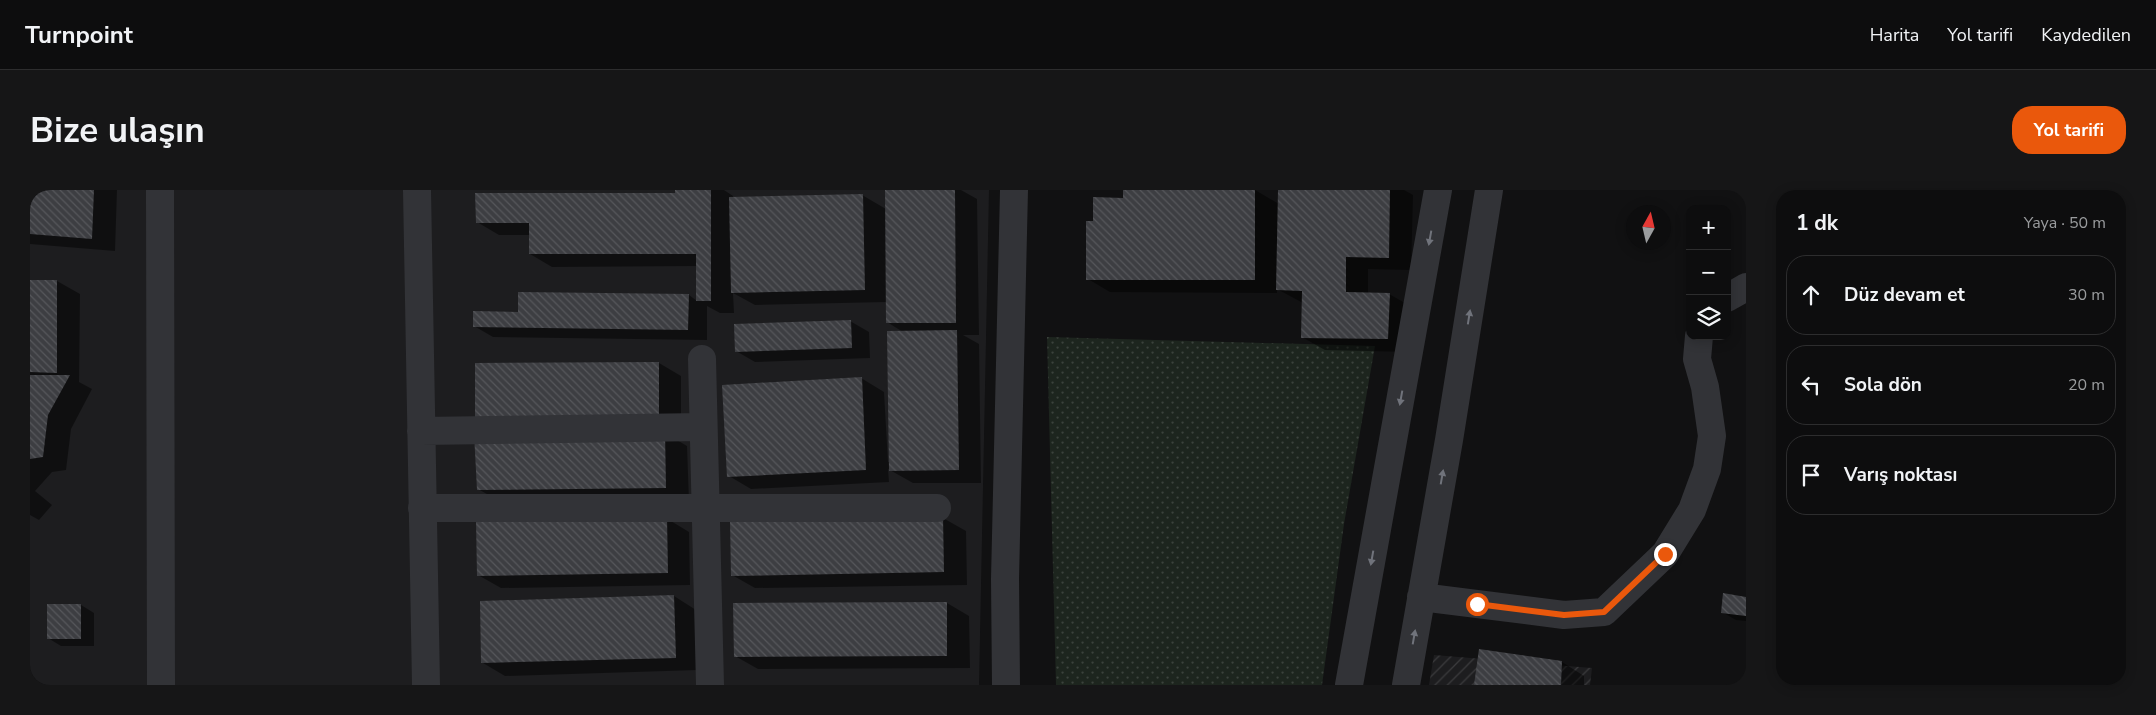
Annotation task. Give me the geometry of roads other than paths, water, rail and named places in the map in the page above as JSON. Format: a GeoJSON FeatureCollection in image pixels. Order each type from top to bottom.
{"type":"FeatureCollection","features":[{"type":"Feature","properties":{"kind":"street"},"geometry":{"type":"LineString","coordinates":[[160,190],[161,685]]}},
{"type":"Feature","properties":{"kind":"street"},"geometry":{"type":"LineString","coordinates":[[417,190],[426,685]]}},
{"type":"Feature","properties":{"kind":"street"},"geometry":{"type":"LineString","coordinates":[[1006,685],[1005,569],[1014,190]]}},
{"type":"Feature","properties":{"kind":"street"},"geometry":{"type":"LineString","coordinates":[[1350,685],[1438,190]]}},
{"type":"Feature","properties":{"kind":"street"},"geometry":{"type":"LineString","coordinates":[[1406,685],[1489,190]]}},
{"type":"Feature","properties":{"kind":"street"},"geometry":{"type":"LineString","coordinates":[[1731,295],[1746,286]]}},
{"type":"Feature","properties":{"kind":"street"},"geometry":{"type":"LineString","coordinates":[[1731,304],[1746,303]]}},
{"type":"Feature","properties":{"kind":"street"},"geometry":{"type":"LineString","coordinates":[[1421,597],[1564,615],[1604,612],[1665,554],[1692,510],[1707,469],[1712,436],[1705,387],[1697,359],[1699,340]]}},
{"type":"Feature","properties":{"kind":"street"},"geometry":{"type":"LineString","coordinates":[[702,359],[710,685]]}},
{"type":"Feature","properties":{"kind":"street"},"geometry":{"type":"LineString","coordinates":[[421,431],[703,427]]}},
{"type":"Feature","properties":{"kind":"street"},"geometry":{"type":"LineString","coordinates":[[422,508],[937,508]]}}]}
